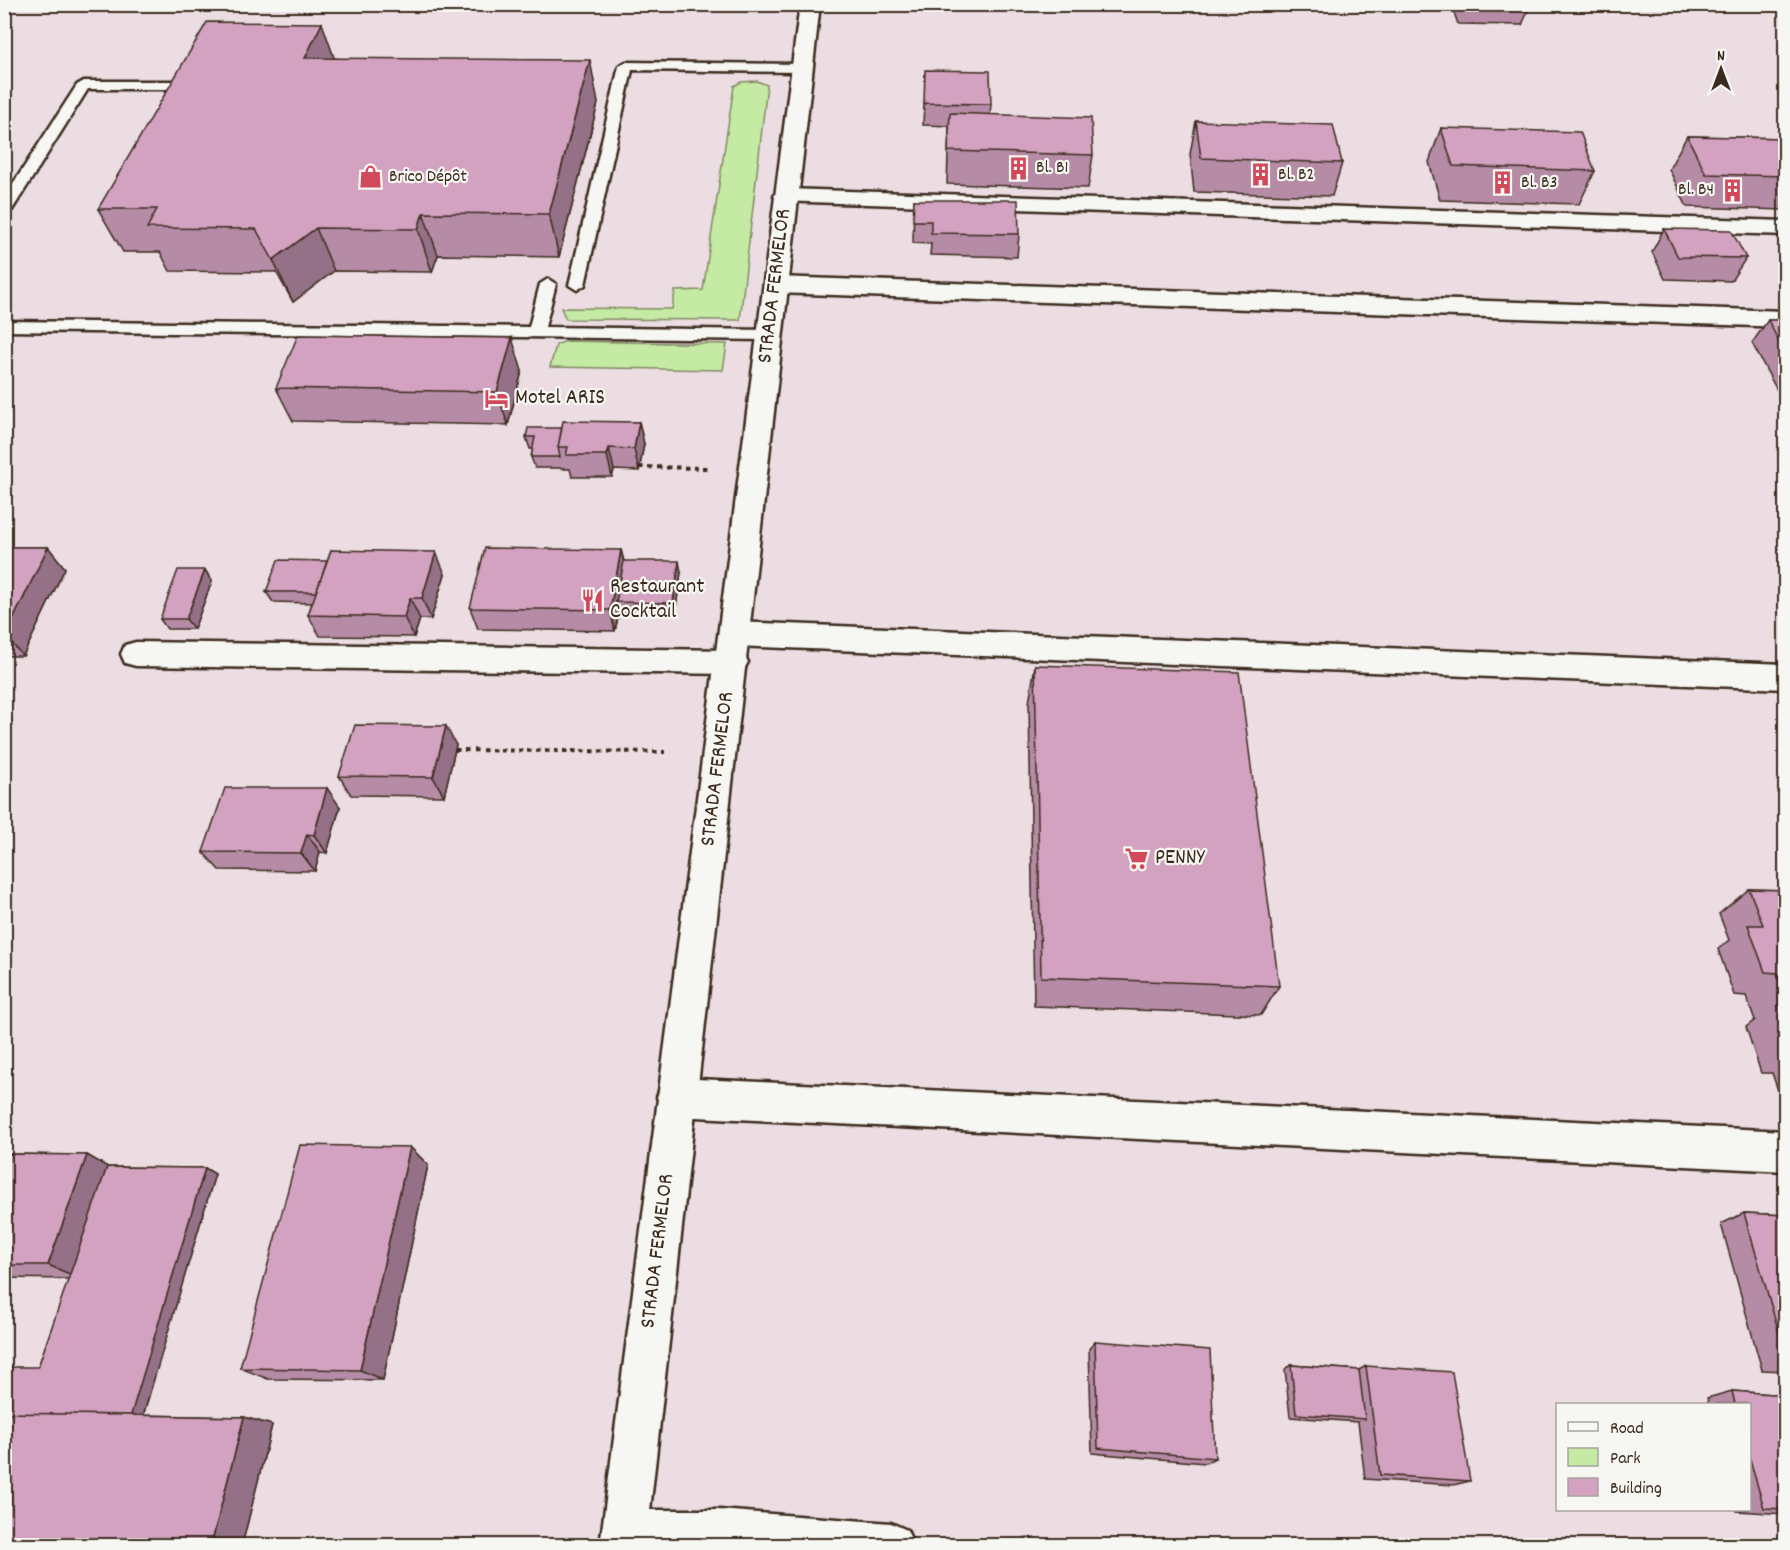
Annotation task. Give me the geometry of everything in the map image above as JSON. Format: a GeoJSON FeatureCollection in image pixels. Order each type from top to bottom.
{"type":"FeatureCollection","features":[{"type":"Feature","properties":{"kind":"street","name":"STRADA FERMELOR"},"geometry":{"type":"LineString","coordinates":[[810,4],[769,335],[734,648],[676,1097],[624,1539],[719,1533],[891,1545]]}},
{"type":"Feature","properties":{"kind":"street"},"geometry":{"type":"LineString","coordinates":[[786,196],[1785,228]]}},
{"type":"Feature","properties":{"kind":"street"},"geometry":{"type":"LineString","coordinates":[[776,285],[1785,319]]}},
{"type":"Feature","properties":{"kind":"street"},"geometry":{"type":"LineString","coordinates":[[136,654],[734,648],[1785,677]]}},
{"type":"Feature","properties":{"kind":"street"},"geometry":{"type":"LineString","coordinates":[[676,1097],[1785,1151]]}},
{"type":"Feature","properties":{"kind":"lane"},"geometry":{"type":"LineString","coordinates":[[577,285],[626,66],[802,68]]}},
{"type":"Feature","properties":{"kind":"lane"},"geometry":{"type":"LineString","coordinates":[[4,210],[84,85],[209,85]]}},
{"type":"Feature","properties":{"kind":"lane"},"geometry":{"type":"LineString","coordinates":[[536,332],[548,284]]}},
{"type":"Feature","properties":{"kind":"lane"},"geometry":{"type":"LineString","coordinates":[[4,326],[769,335]]}},
{"type":"Feature","properties":{"kind":"path"},"geometry":{"type":"LineString","coordinates":[[639,467],[709,468]]}},
{"type":"Feature","properties":{"kind":"path"},"geometry":{"type":"LineString","coordinates":[[455,750],[665,752]]}},
{"type":"Feature","properties":{"kind":"green space"},"geometry":{"type":"Polygon","coordinates":[[[757,81],[767,85],[740,320],[566,319],[561,308],[672,309],[675,291],[703,290],[734,86],[741,82],[757,81]]]}},
{"type":"Feature","properties":{"kind":"green space"},"geometry":{"type":"Polygon","coordinates":[[[566,341],[727,344],[723,370],[550,367],[556,345],[566,341]]]}},
{"type":"Feature","properties":{"kind":"building","name":"Brico Dépôt"},"geometry":{"type":"Polygon","coordinates":[[[207,22],[322,23],[305,58],[590,60],[549,214],[423,213],[418,229],[316,228],[273,260],[256,229],[147,228],[157,209],[98,209],[207,22]]]}},
{"type":"Feature","properties":{"kind":"building"},"geometry":{"type":"Polygon","coordinates":[[[925,70],[990,71],[991,104],[924,103],[925,70]]]}},
{"type":"Feature","properties":{"kind":"building"},"geometry":{"type":"Polygon","coordinates":[[[950,113],[1091,118],[1093,155],[948,151],[950,113]]]}},
{"type":"Feature","properties":{"kind":"building"},"geometry":{"type":"Polygon","coordinates":[[[1196,121],[1333,125],[1342,163],[1201,158],[1196,121]]]}},
{"type":"Feature","properties":{"kind":"building"},"geometry":{"type":"Polygon","coordinates":[[[1441,128],[1580,132],[1595,171],[1453,166],[1441,128]]]}},
{"type":"Feature","properties":{"kind":"building"},"geometry":{"type":"Polygon","coordinates":[[[1687,136],[1785,138],[1785,176],[1706,174],[1687,136]]]}},
{"type":"Feature","properties":{"kind":"building"},"geometry":{"type":"Polygon","coordinates":[[[914,200],[1018,200],[1019,234],[931,233],[931,221],[913,221],[914,200]]]}},
{"type":"Feature","properties":{"kind":"building"},"geometry":{"type":"Polygon","coordinates":[[[1664,229],[1731,230],[1746,258],[1678,257],[1664,229]]]}},
{"type":"Feature","properties":{"kind":"building"},"geometry":{"type":"Polygon","coordinates":[[[1768,320],[1785,320],[1785,354],[1768,320]]]}},
{"type":"Feature","properties":{"kind":"building"},"geometry":{"type":"Polygon","coordinates":[[[298,335],[512,338],[497,392],[276,388],[298,335]]]}},
{"type":"Feature","properties":{"kind":"building"},"geometry":{"type":"Polygon","coordinates":[[[563,421],[639,422],[634,449],[609,448],[607,455],[566,455],[568,447],[558,447],[563,421]]]}},
{"type":"Feature","properties":{"kind":"building"},"geometry":{"type":"Polygon","coordinates":[[[528,428],[562,428],[558,447],[560,457],[531,457],[535,437],[526,437],[528,428]]]}},
{"type":"Feature","properties":{"kind":"building"},"geometry":{"type":"Polygon","coordinates":[[[4,547],[48,547],[5,636],[4,636],[4,547]]]}},
{"type":"Feature","properties":{"kind":"building"},"geometry":{"type":"Polygon","coordinates":[[[485,548],[621,550],[610,610],[470,608],[485,548]]]}},
{"type":"Feature","properties":{"kind":"building"},"geometry":{"type":"Polygon","coordinates":[[[331,550],[436,552],[422,598],[410,598],[404,617],[308,615],[331,550]]]}},
{"type":"Feature","properties":{"kind":"building"},"geometry":{"type":"Polygon","coordinates":[[[278,560],[327,561],[316,592],[266,592],[278,560]]]}},
{"type":"Feature","properties":{"kind":"building"},"geometry":{"type":"Polygon","coordinates":[[[624,561],[679,561],[673,603],[616,602],[624,561]]]}},
{"type":"Feature","properties":{"kind":"building"},"geometry":{"type":"Polygon","coordinates":[[[178,570],[205,570],[186,619],[160,619],[178,570]]]}},
{"type":"Feature","properties":{"kind":"building","name":"PENNY"},"geometry":{"type":"Polygon","coordinates":[[[1035,665],[1239,672],[1279,986],[1041,977],[1035,665]]]}},
{"type":"Feature","properties":{"kind":"building"},"geometry":{"type":"Polygon","coordinates":[[[355,725],[446,726],[433,777],[339,776],[355,725]]]}},
{"type":"Feature","properties":{"kind":"building"},"geometry":{"type":"Polygon","coordinates":[[[225,788],[327,788],[314,835],[307,834],[301,853],[203,852],[225,788]]]}},
{"type":"Feature","properties":{"kind":"building"},"geometry":{"type":"Polygon","coordinates":[[[1749,889],[1785,890],[1785,993],[1778,973],[1765,972],[1748,925],[1763,925],[1749,889]]]}},
{"type":"Feature","properties":{"kind":"building"},"geometry":{"type":"Polygon","coordinates":[[[1778,1005],[1785,1005],[1785,1026],[1778,1005]]]}},
{"type":"Feature","properties":{"kind":"building"},"geometry":{"type":"Polygon","coordinates":[[[300,1145],[410,1147],[360,1370],[240,1368],[300,1145]]]}},
{"type":"Feature","properties":{"kind":"building"},"geometry":{"type":"Polygon","coordinates":[[[4,1154],[87,1155],[48,1265],[4,1265],[4,1154]]]}},
{"type":"Feature","properties":{"kind":"building"},"geometry":{"type":"Polygon","coordinates":[[[107,1167],[205,1168],[131,1415],[4,1413],[4,1367],[38,1367],[107,1167]]]}},
{"type":"Feature","properties":{"kind":"building"},"geometry":{"type":"Polygon","coordinates":[[[1744,1213],[1785,1215],[1785,1353],[1744,1213]]]}},
{"type":"Feature","properties":{"kind":"building"},"geometry":{"type":"Polygon","coordinates":[[[1095,1341],[1210,1350],[1215,1458],[1098,1448],[1095,1341]]]}},
{"type":"Feature","properties":{"kind":"building"},"geometry":{"type":"Polygon","coordinates":[[[1291,1365],[1359,1370],[1365,1419],[1296,1414],[1291,1365]]]}},
{"type":"Feature","properties":{"kind":"building"},"geometry":{"type":"Polygon","coordinates":[[[1366,1366],[1452,1372],[1470,1481],[1380,1475],[1366,1366]]]}},
{"type":"Feature","properties":{"kind":"building"},"geometry":{"type":"Polygon","coordinates":[[[1732,1391],[1785,1395],[1785,1509],[1764,1508],[1751,1463],[1751,1403],[1735,1403],[1732,1391]]]}},
{"type":"Feature","properties":{"kind":"building"},"geometry":{"type":"Polygon","coordinates":[[[4,1413],[244,1417],[211,1545],[4,1545],[4,1413]]]}},
{"type":"Feature","properties":{"kind":"place","name":"Bl. B1"},"geometry":{"type":"Point","coordinates":[1018,168]}},
{"type":"Feature","properties":{"kind":"place","name":"Bl. B2"},"geometry":{"type":"Point","coordinates":[1260,175]}},
{"type":"Feature","properties":{"kind":"place","name":"Brico Dépôt"},"geometry":{"type":"Point","coordinates":[371,177]}},
{"type":"Feature","properties":{"kind":"place","name":"Bl. B3"},"geometry":{"type":"Point","coordinates":[1503,183]}},
{"type":"Feature","properties":{"kind":"place","name":"Bl. B4"},"geometry":{"type":"Point","coordinates":[1732,190]}},
{"type":"Feature","properties":{"kind":"place","name":"Motel ARIS"},"geometry":{"type":"Point","coordinates":[497,398]}},
{"type":"Feature","properties":{"kind":"place","name":"Restaurant Cocktail"},"geometry":{"type":"Point","coordinates":[592,600]}},
{"type":"Feature","properties":{"kind":"place","name":"PENNY"},"geometry":{"type":"Point","coordinates":[1137,858]}}]}
